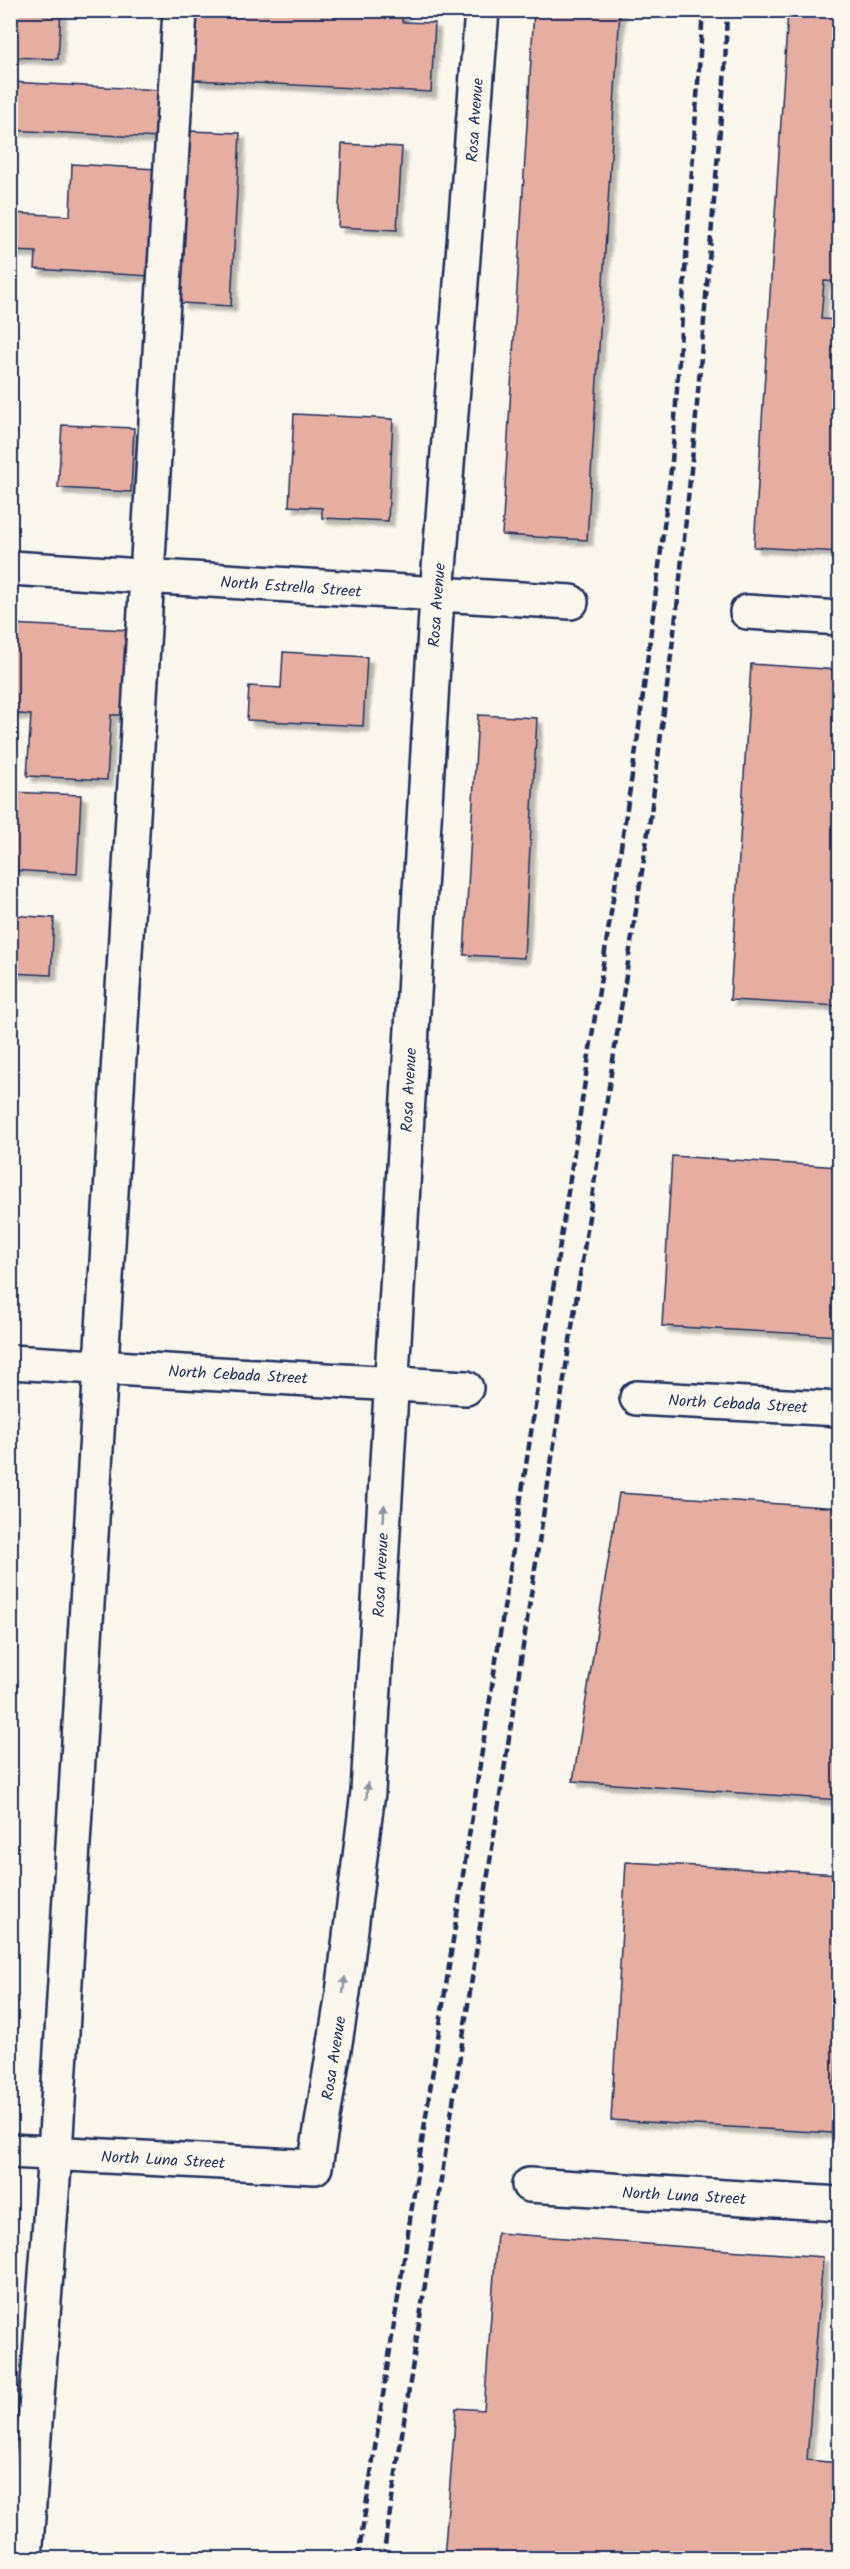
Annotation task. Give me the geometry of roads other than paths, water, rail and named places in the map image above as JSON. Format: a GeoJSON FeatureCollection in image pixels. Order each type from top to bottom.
{"type":"FeatureCollection","features":[{"type":"Feature","properties":{"kind":"street"},"geometry":{"type":"LineString","coordinates":[[25,2559],[55,2153],[180,10]]}},
{"type":"Feature","properties":{"kind":"street","name":"Rosa Avenue"},"geometry":{"type":"LineString","coordinates":[[315,2167],[343,1993],[368,1792],[437,595],[482,10]]}},
{"type":"Feature","properties":{"kind":"street","name":"North Estrella Street"},"geometry":{"type":"LineString","coordinates":[[10,568],[571,602]]}},
{"type":"Feature","properties":{"kind":"street"},"geometry":{"type":"LineString","coordinates":[[747,612],[840,618]]}},
{"type":"Feature","properties":{"kind":"street","name":"North Cebada Street"},"geometry":{"type":"LineString","coordinates":[[10,1362],[466,1388]]}},
{"type":"Feature","properties":{"kind":"street","name":"North Cebada Street"},"geometry":{"type":"LineString","coordinates":[[637,1398],[840,1409]]}},
{"type":"Feature","properties":{"kind":"street","name":"North Luna Street"},"geometry":{"type":"LineString","coordinates":[[10,2151],[315,2167]]}},
{"type":"Feature","properties":{"kind":"street","name":"North Luna Street"},"geometry":{"type":"LineString","coordinates":[[529,2186],[840,2204]]}},
{"type":"Feature","properties":{"kind":"railway"},"geometry":{"type":"LineString","coordinates":[[358,2558],[637,743],[672,462],[703,10]]}},
{"type":"Feature","properties":{"kind":"railway"},"geometry":{"type":"LineString","coordinates":[[383,2558],[651,813],[677,608],[694,440],[725,69],[727,10]]}}]}
